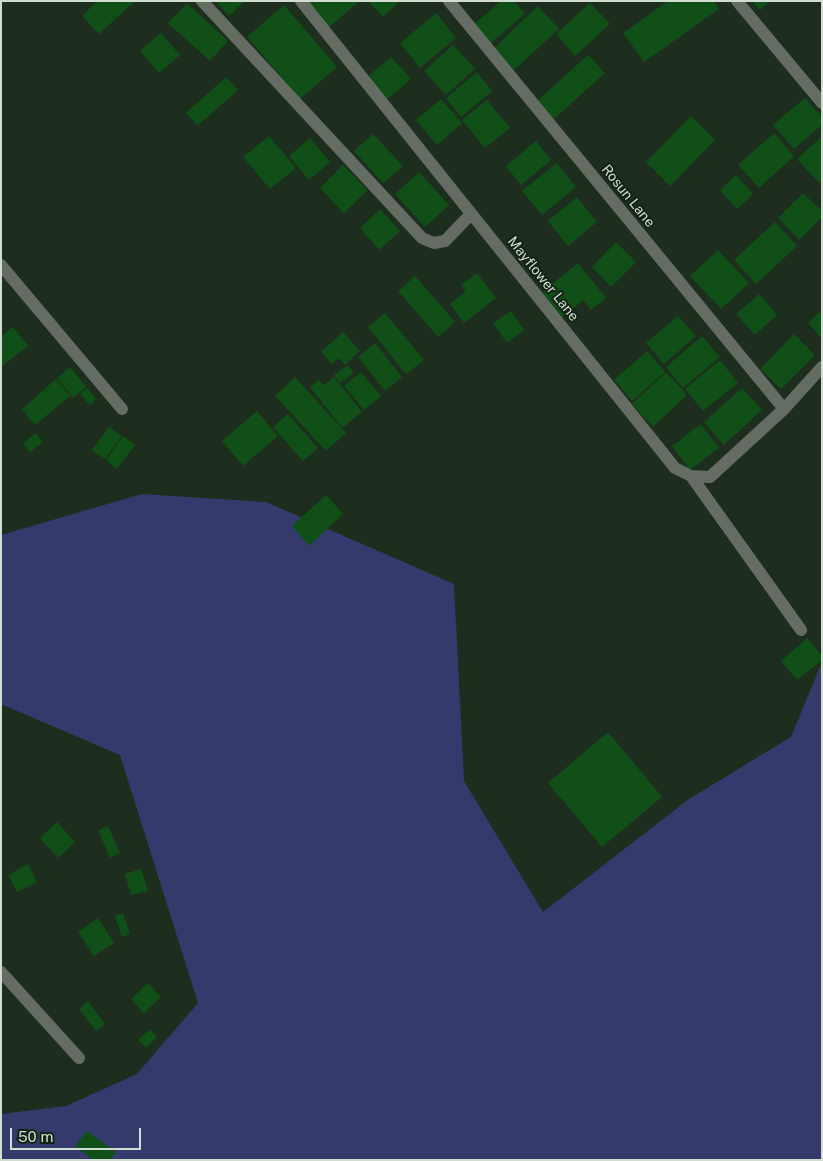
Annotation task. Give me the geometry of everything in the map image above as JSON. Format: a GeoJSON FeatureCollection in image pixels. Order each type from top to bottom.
{"type":"FeatureCollection","features":[{"type":"Feature","properties":{"kind":"street"},"geometry":{"type":"LineString","coordinates":[[202,1],[422,238],[434,243],[445,241],[471,214]]}},
{"type":"Feature","properties":{"kind":"street","name":"Mayflower Lane"},"geometry":{"type":"LineString","coordinates":[[301,1],[675,468],[691,476]]}},
{"type":"Feature","properties":{"kind":"street","name":"Rosun Lane"},"geometry":{"type":"LineString","coordinates":[[449,1],[784,409]]}},
{"type":"Feature","properties":{"kind":"street"},"geometry":{"type":"LineString","coordinates":[[737,1],[822,103]]}},
{"type":"Feature","properties":{"kind":"street"},"geometry":{"type":"LineString","coordinates":[[1,265],[122,409]]}},
{"type":"Feature","properties":{"kind":"street"},"geometry":{"type":"LineString","coordinates":[[691,476],[710,477],[784,409],[822,366]]}},
{"type":"Feature","properties":{"kind":"street"},"geometry":{"type":"LineString","coordinates":[[691,476],[801,630]]}},
{"type":"Feature","properties":{"kind":"street"},"geometry":{"type":"LineString","coordinates":[[1,972],[79,1058]]}},
{"type":"Feature","properties":{"kind":"shaded area"},"geometry":{"type":"Polygon","coordinates":[[[142,494],[266,502],[454,584],[464,781],[543,912],[689,799],[791,737],[822,662],[822,1160],[1,1160],[1,1114],[66,1106],[137,1074],[198,1003],[120,755],[1,704],[1,535],[142,494]]]}},
{"type":"Feature","properties":{"kind":"building"},"geometry":{"type":"Polygon","coordinates":[[[97,1],[135,1],[99,34],[82,16],[97,1]]]}},
{"type":"Feature","properties":{"kind":"building"},"geometry":{"type":"Polygon","coordinates":[[[215,1],[245,1],[229,16],[215,1]]]}},
{"type":"Feature","properties":{"kind":"building"},"geometry":{"type":"Polygon","coordinates":[[[307,1],[359,1],[327,29],[307,1]]]}},
{"type":"Feature","properties":{"kind":"building"},"geometry":{"type":"Polygon","coordinates":[[[368,1],[400,1],[383,17],[368,1]]]}},
{"type":"Feature","properties":{"kind":"building"},"geometry":{"type":"Polygon","coordinates":[[[501,1],[514,1],[525,14],[490,44],[473,25],[501,1]]]}},
{"type":"Feature","properties":{"kind":"building"},"geometry":{"type":"Polygon","coordinates":[[[668,1],[714,1],[719,9],[644,62],[623,33],[668,1]]]}},
{"type":"Feature","properties":{"kind":"building"},"geometry":{"type":"Polygon","coordinates":[[[752,1],[770,1],[760,10],[752,1]]]}},
{"type":"Feature","properties":{"kind":"building"},"geometry":{"type":"Polygon","coordinates":[[[187,3],[228,41],[210,61],[168,23],[187,3]]]}},
{"type":"Feature","properties":{"kind":"building"},"geometry":{"type":"Polygon","coordinates":[[[590,3],[610,24],[575,56],[556,34],[590,3]]]}},
{"type":"Feature","properties":{"kind":"building"},"geometry":{"type":"Polygon","coordinates":[[[284,5],[337,67],[300,99],[247,37],[284,5]]]}},
{"type":"Feature","properties":{"kind":"building"},"geometry":{"type":"Polygon","coordinates":[[[538,6],[559,29],[514,70],[494,48],[538,6]]]}},
{"type":"Feature","properties":{"kind":"building"},"geometry":{"type":"Polygon","coordinates":[[[436,13],[456,38],[420,68],[400,43],[436,13]]]}},
{"type":"Feature","properties":{"kind":"building"},"geometry":{"type":"Polygon","coordinates":[[[161,33],[180,55],[159,73],[140,51],[161,33]]]}},
{"type":"Feature","properties":{"kind":"building"},"geometry":{"type":"Polygon","coordinates":[[[453,45],[475,69],[446,95],[424,71],[453,45]]]}},
{"type":"Feature","properties":{"kind":"building"},"geometry":{"type":"Polygon","coordinates":[[[588,55],[605,73],[554,119],[537,101],[588,55]]]}},
{"type":"Feature","properties":{"kind":"building"},"geometry":{"type":"Polygon","coordinates":[[[391,57],[411,79],[385,101],[366,78],[391,57]]]}},
{"type":"Feature","properties":{"kind":"building"},"geometry":{"type":"Polygon","coordinates":[[[477,72],[492,91],[461,117],[446,98],[477,72]]]}},
{"type":"Feature","properties":{"kind":"building"},"geometry":{"type":"Polygon","coordinates":[[[226,77],[238,90],[198,125],[186,113],[226,77]]]}},
{"type":"Feature","properties":{"kind":"building"},"geometry":{"type":"Polygon","coordinates":[[[805,98],[822,117],[822,125],[794,149],[773,125],[805,98]]]}},
{"type":"Feature","properties":{"kind":"building"},"geometry":{"type":"Polygon","coordinates":[[[441,99],[462,123],[437,145],[416,120],[441,99]]]}},
{"type":"Feature","properties":{"kind":"building"},"geometry":{"type":"Polygon","coordinates":[[[487,100],[510,128],[485,148],[462,120],[487,100]]]}},
{"type":"Feature","properties":{"kind":"building"},"geometry":{"type":"Polygon","coordinates":[[[691,116],[715,140],[670,186],[646,162],[691,116]]]}},
{"type":"Feature","properties":{"kind":"building"},"geometry":{"type":"Polygon","coordinates":[[[774,133],[794,156],[759,188],[738,165],[774,133]]]}},
{"type":"Feature","properties":{"kind":"building"},"geometry":{"type":"Polygon","coordinates":[[[373,134],[403,166],[383,183],[354,151],[373,134]]]}},
{"type":"Feature","properties":{"kind":"building"},"geometry":{"type":"Polygon","coordinates":[[[269,136],[296,168],[270,189],[243,157],[269,136]]]}},
{"type":"Feature","properties":{"kind":"building"},"geometry":{"type":"Polygon","coordinates":[[[822,136],[822,182],[820,184],[797,159],[822,136]]]}},
{"type":"Feature","properties":{"kind":"building"},"geometry":{"type":"Polygon","coordinates":[[[310,138],[330,162],[309,180],[289,156],[310,138]]]}},
{"type":"Feature","properties":{"kind":"building"},"geometry":{"type":"Polygon","coordinates":[[[536,141],[551,160],[521,185],[506,166],[536,141]]]}},
{"type":"Feature","properties":{"kind":"building"},"geometry":{"type":"Polygon","coordinates":[[[557,163],[576,187],[542,215],[522,191],[557,163]]]}},
{"type":"Feature","properties":{"kind":"building"},"geometry":{"type":"Polygon","coordinates":[[[343,165],[368,190],[344,213],[320,188],[343,165]]]}},
{"type":"Feature","properties":{"kind":"building"},"geometry":{"type":"Polygon","coordinates":[[[419,172],[449,205],[425,227],[395,194],[419,172]]]}},
{"type":"Feature","properties":{"kind":"building"},"geometry":{"type":"Polygon","coordinates":[[[736,175],[753,194],[737,209],[720,190],[736,175]]]}},
{"type":"Feature","properties":{"kind":"building"},"geometry":{"type":"Polygon","coordinates":[[[803,193],[822,211],[822,217],[799,240],[778,218],[803,193]]]}},
{"type":"Feature","properties":{"kind":"building"},"geometry":{"type":"Polygon","coordinates":[[[577,197],[597,222],[568,246],[548,221],[577,197]]]}},
{"type":"Feature","properties":{"kind":"building"},"geometry":{"type":"Polygon","coordinates":[[[380,209],[400,231],[379,250],[360,228],[380,209]]]}},
{"type":"Feature","properties":{"kind":"building"},"geometry":{"type":"Polygon","coordinates":[[[775,222],[797,246],[756,284],[734,260],[775,222]]]}},
{"type":"Feature","properties":{"kind":"building"},"geometry":{"type":"Polygon","coordinates":[[[616,242],[636,262],[611,287],[592,267],[616,242]]]}},
{"type":"Feature","properties":{"kind":"building"},"geometry":{"type":"Polygon","coordinates":[[[718,250],[749,283],[721,309],[690,276],[718,250]]]}},
{"type":"Feature","properties":{"kind":"building"},"geometry":{"type":"Polygon","coordinates":[[[578,263],[606,298],[591,310],[583,300],[562,318],[541,293],[578,263]]]}},
{"type":"Feature","properties":{"kind":"building"},"geometry":{"type":"Polygon","coordinates":[[[477,273],[496,298],[464,323],[450,304],[466,291],[461,285],[477,273]]]}},
{"type":"Feature","properties":{"kind":"building"},"geometry":{"type":"Polygon","coordinates":[[[415,276],[455,322],[438,337],[398,291],[415,276]]]}},
{"type":"Feature","properties":{"kind":"building"},"geometry":{"type":"Polygon","coordinates":[[[759,294],[777,315],[755,335],[736,314],[759,294]]]}},
{"type":"Feature","properties":{"kind":"building"},"geometry":{"type":"Polygon","coordinates":[[[822,310],[822,339],[808,323],[822,310]]]}},
{"type":"Feature","properties":{"kind":"building"},"geometry":{"type":"Polygon","coordinates":[[[511,311],[524,330],[507,343],[493,323],[511,311]]]}},
{"type":"Feature","properties":{"kind":"building"},"geometry":{"type":"Polygon","coordinates":[[[385,313],[424,360],[406,374],[368,327],[385,313]]]}},
{"type":"Feature","properties":{"kind":"building"},"geometry":{"type":"Polygon","coordinates":[[[678,316],[696,336],[664,364],[646,343],[678,316]]]}},
{"type":"Feature","properties":{"kind":"building"},"geometry":{"type":"Polygon","coordinates":[[[13,327],[28,346],[1,367],[1,336],[13,327]]]}},
{"type":"Feature","properties":{"kind":"building"},"geometry":{"type":"Polygon","coordinates":[[[343,332],[360,351],[345,365],[339,358],[332,364],[321,352],[343,332]]]}},
{"type":"Feature","properties":{"kind":"building"},"geometry":{"type":"Polygon","coordinates":[[[794,334],[815,355],[781,389],[760,369],[794,334]]]}},
{"type":"Feature","properties":{"kind":"building"},"geometry":{"type":"Polygon","coordinates":[[[702,336],[720,357],[683,388],[666,367],[702,336]]]}},
{"type":"Feature","properties":{"kind":"building"},"geometry":{"type":"Polygon","coordinates":[[[375,343],[402,377],[385,391],[358,357],[375,343]]]}},
{"type":"Feature","properties":{"kind":"building"},"geometry":{"type":"Polygon","coordinates":[[[647,351],[665,372],[632,401],[614,380],[647,351]]]}},
{"type":"Feature","properties":{"kind":"building"},"geometry":{"type":"Polygon","coordinates":[[[720,360],[738,383],[703,411],[685,389],[720,360]]]}},
{"type":"Feature","properties":{"kind":"building"},"geometry":{"type":"Polygon","coordinates":[[[348,365],[354,373],[340,383],[334,375],[348,365]]]}},
{"type":"Feature","properties":{"kind":"building"},"geometry":{"type":"Polygon","coordinates":[[[70,367],[86,387],[73,398],[57,378],[70,367]]]}},
{"type":"Feature","properties":{"kind":"building"},"geometry":{"type":"Polygon","coordinates":[[[361,372],[381,396],[364,410],[344,386],[361,372]]]}},
{"type":"Feature","properties":{"kind":"building"},"geometry":{"type":"Polygon","coordinates":[[[666,372],[687,395],[653,427],[632,404],[666,372]]]}},
{"type":"Feature","properties":{"kind":"building"},"geometry":{"type":"Polygon","coordinates":[[[295,377],[346,433],[326,451],[275,396],[295,377]]]}},
{"type":"Feature","properties":{"kind":"building"},"geometry":{"type":"Polygon","coordinates":[[[334,377],[362,412],[342,428],[310,387],[319,380],[324,385],[334,377]]]}},
{"type":"Feature","properties":{"kind":"building"},"geometry":{"type":"Polygon","coordinates":[[[56,379],[70,396],[35,425],[22,409],[56,379]]]}},
{"type":"Feature","properties":{"kind":"building"},"geometry":{"type":"Polygon","coordinates":[[[87,388],[96,399],[90,405],[80,394],[87,388]]]}},
{"type":"Feature","properties":{"kind":"building"},"geometry":{"type":"Polygon","coordinates":[[[742,388],[762,410],[724,445],[704,422],[742,388]]]}},
{"type":"Feature","properties":{"kind":"building"},"geometry":{"type":"Polygon","coordinates":[[[257,411],[278,436],[243,466],[222,441],[257,411]]]}},
{"type":"Feature","properties":{"kind":"building"},"geometry":{"type":"Polygon","coordinates":[[[288,414],[318,448],[303,461],[273,427],[288,414]]]}},
{"type":"Feature","properties":{"kind":"building"},"geometry":{"type":"Polygon","coordinates":[[[701,424],[719,448],[690,470],[672,446],[701,424]]]}},
{"type":"Feature","properties":{"kind":"building"},"geometry":{"type":"Polygon","coordinates":[[[109,427],[122,436],[105,459],[92,450],[109,427]]]}},
{"type":"Feature","properties":{"kind":"building"},"geometry":{"type":"Polygon","coordinates":[[[36,433],[43,442],[30,452],[23,443],[36,433]]]}},
{"type":"Feature","properties":{"kind":"building"},"geometry":{"type":"Polygon","coordinates":[[[123,436],[135,445],[117,469],[106,460],[123,436]]]}},
{"type":"Feature","properties":{"kind":"building"},"geometry":{"type":"Polygon","coordinates":[[[326,495],[343,514],[309,546],[292,526],[326,495]]]}},
{"type":"Feature","properties":{"kind":"building"},"geometry":{"type":"Polygon","coordinates":[[[807,638],[822,656],[822,660],[797,680],[781,661],[807,638]]]}},
{"type":"Feature","properties":{"kind":"building"},"geometry":{"type":"Polygon","coordinates":[[[608,732],[662,797],[602,847],[548,783],[608,732]]]}},
{"type":"Feature","properties":{"kind":"building"},"geometry":{"type":"Polygon","coordinates":[[[57,822],[75,842],[58,858],[40,838],[57,822]]]}},
{"type":"Feature","properties":{"kind":"building"},"geometry":{"type":"Polygon","coordinates":[[[108,826],[120,853],[110,858],[98,830],[108,826]]]}},
{"type":"Feature","properties":{"kind":"building"},"geometry":{"type":"Polygon","coordinates":[[[28,864],[37,882],[17,892],[8,875],[28,864]]]}},
{"type":"Feature","properties":{"kind":"building"},"geometry":{"type":"Polygon","coordinates":[[[141,869],[148,891],[131,895],[125,874],[141,869]]]}},
{"type":"Feature","properties":{"kind":"building"},"geometry":{"type":"Polygon","coordinates":[[[123,913],[130,934],[122,937],[115,916],[123,913]]]}},
{"type":"Feature","properties":{"kind":"building"},"geometry":{"type":"Polygon","coordinates":[[[98,918],[114,943],[94,956],[78,932],[98,918]]]}},
{"type":"Feature","properties":{"kind":"building"},"geometry":{"type":"Polygon","coordinates":[[[148,983],[161,997],[144,1013],[131,999],[148,983]]]}},
{"type":"Feature","properties":{"kind":"building"},"geometry":{"type":"Polygon","coordinates":[[[88,1001],[105,1024],[96,1031],[79,1009],[88,1001]]]}},
{"type":"Feature","properties":{"kind":"building"},"geometry":{"type":"Polygon","coordinates":[[[150,1029],[157,1037],[146,1048],[138,1040],[150,1029]]]}},
{"type":"Feature","properties":{"kind":"building"},"geometry":{"type":"Polygon","coordinates":[[[87,1131],[116,1152],[110,1160],[93,1160],[75,1146],[87,1131]]]}}]}
